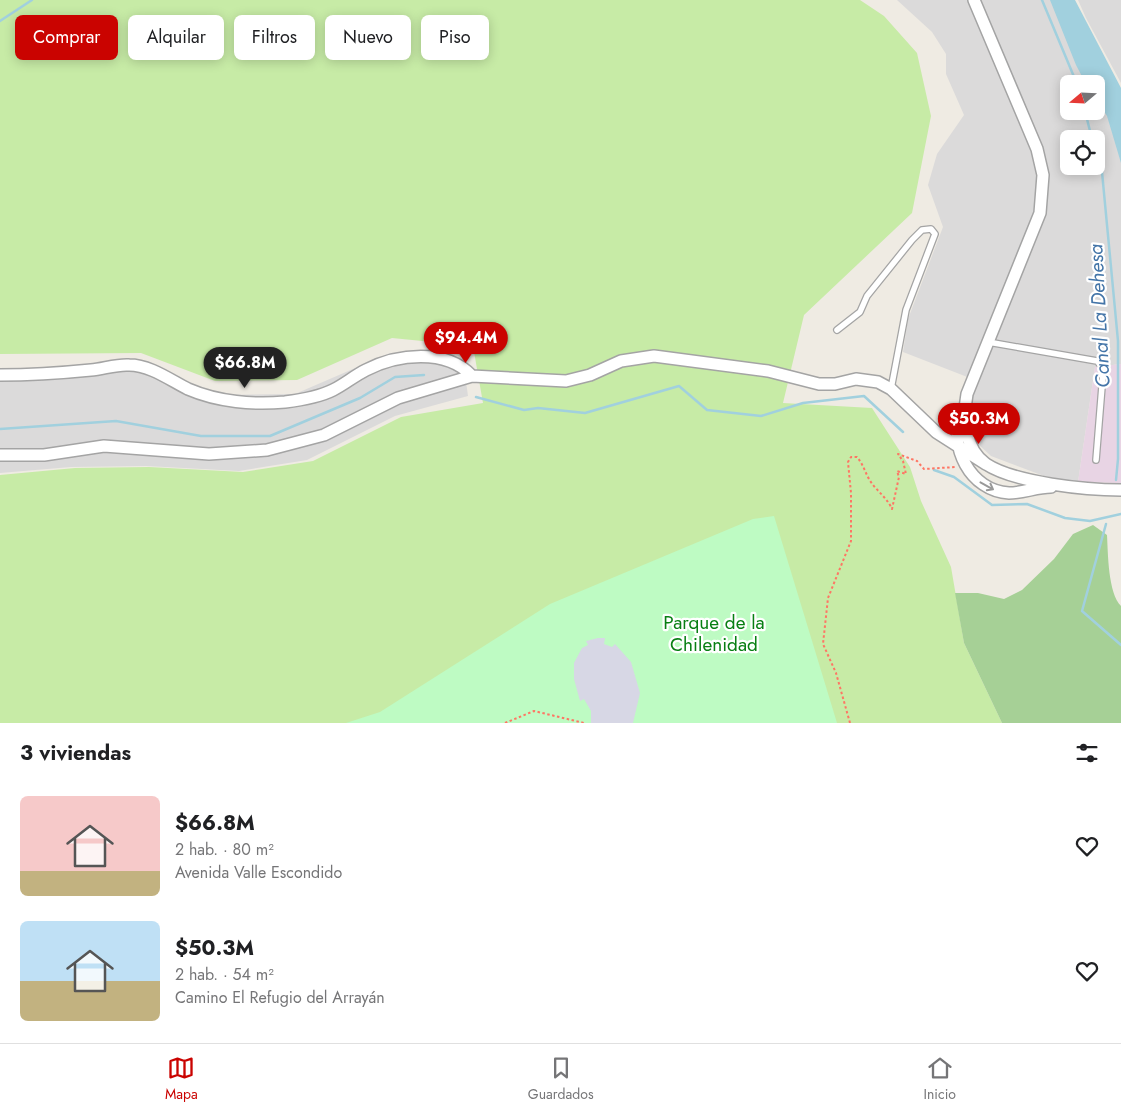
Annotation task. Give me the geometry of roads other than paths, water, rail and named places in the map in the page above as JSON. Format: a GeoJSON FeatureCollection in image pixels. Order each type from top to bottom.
{"type":"FeatureCollection","features":[{"type":"Feature","properties":{"kind":"street"},"geometry":{"type":"LineString","coordinates":[[974,0],[1037,149],[1042,175],[1042,201],[1036,225],[987,342],[957,424],[959,448],[964,463],[980,482],[1001,492],[1019,492],[1060,486]]}},
{"type":"Feature","properties":{"kind":"street"},"geometry":{"type":"LineString","coordinates":[[0,455],[44,455],[104,446],[209,454],[267,450],[324,435],[398,398],[472,376],[566,380],[590,376],[621,361],[654,356],[768,371],[819,384],[835,384],[856,379],[871,380],[891,389],[936,432],[986,464],[1017,475],[1060,486],[1121,490]]}},
{"type":"Feature","properties":{"kind":"street"},"geometry":{"type":"LineString","coordinates":[[0,376],[68,372],[129,365],[156,372],[205,394],[237,401],[269,403],[301,399],[333,390],[366,370],[399,358],[423,357],[446,360],[463,366],[472,376]]}},
{"type":"Feature","properties":{"kind":"street"},"geometry":{"type":"LineString","coordinates":[[965,403],[965,421],[969,438],[976,453],[986,464]]}},
{"type":"Feature","properties":{"kind":"lane"},"geometry":{"type":"LineString","coordinates":[[837,330],[860,312],[867,296],[912,240],[922,230],[931,228],[935,234],[906,310],[891,389]]}},
{"type":"Feature","properties":{"kind":"lane"},"geometry":{"type":"LineString","coordinates":[[987,342],[1097,361],[1101,364],[1103,374],[1096,460]]}},
{"type":"Feature","properties":{"kind":"water"},"geometry":{"type":"Polygon","coordinates":[[[1050,0],[1075,0],[1121,88],[1121,163],[1105,113],[1105,75],[1081,75],[1050,0]]]}},
{"type":"Feature","properties":{"kind":"waterway"},"geometry":{"type":"LineString","coordinates":[[0,21],[32,0]]}},
{"type":"Feature","properties":{"kind":"waterway","name":"Canal La Dehesa"},"geometry":{"type":"LineString","coordinates":[[1042,0],[1073,75]]}},
{"type":"Feature","properties":{"kind":"waterway","name":"Canal La Dehesa"},"geometry":{"type":"LineString","coordinates":[[1087,120],[1090,130]]}},
{"type":"Feature","properties":{"kind":"waterway","name":"Canal La Dehesa"},"geometry":{"type":"LineString","coordinates":[[1102,175],[1118,341],[1118,459],[1116,480]]}},
{"type":"Feature","properties":{"kind":"waterway"},"geometry":{"type":"LineString","coordinates":[[0,429],[116,421],[201,436],[270,436],[360,398],[395,377],[424,375]]}},
{"type":"Feature","properties":{"kind":"waterway"},"geometry":{"type":"LineString","coordinates":[[476,397],[524,410],[538,408],[585,413],[679,386],[707,410],[761,416],[803,403],[864,396],[903,432]]}},
{"type":"Feature","properties":{"kind":"waterway"},"geometry":{"type":"LineString","coordinates":[[934,470],[954,477],[992,505],[1027,504],[1065,518],[1090,521],[1121,514]]}},
{"type":"Feature","properties":{"kind":"waterway","name":"Canal La Dehesa"},"geometry":{"type":"LineString","coordinates":[[1106,524],[1082,611],[1121,645]]}},
{"type":"Feature","properties":{"kind":"park label","name":"Parque de la Chilenidad"},"geometry":{"type":"Point","coordinates":[714,633]}}]}
